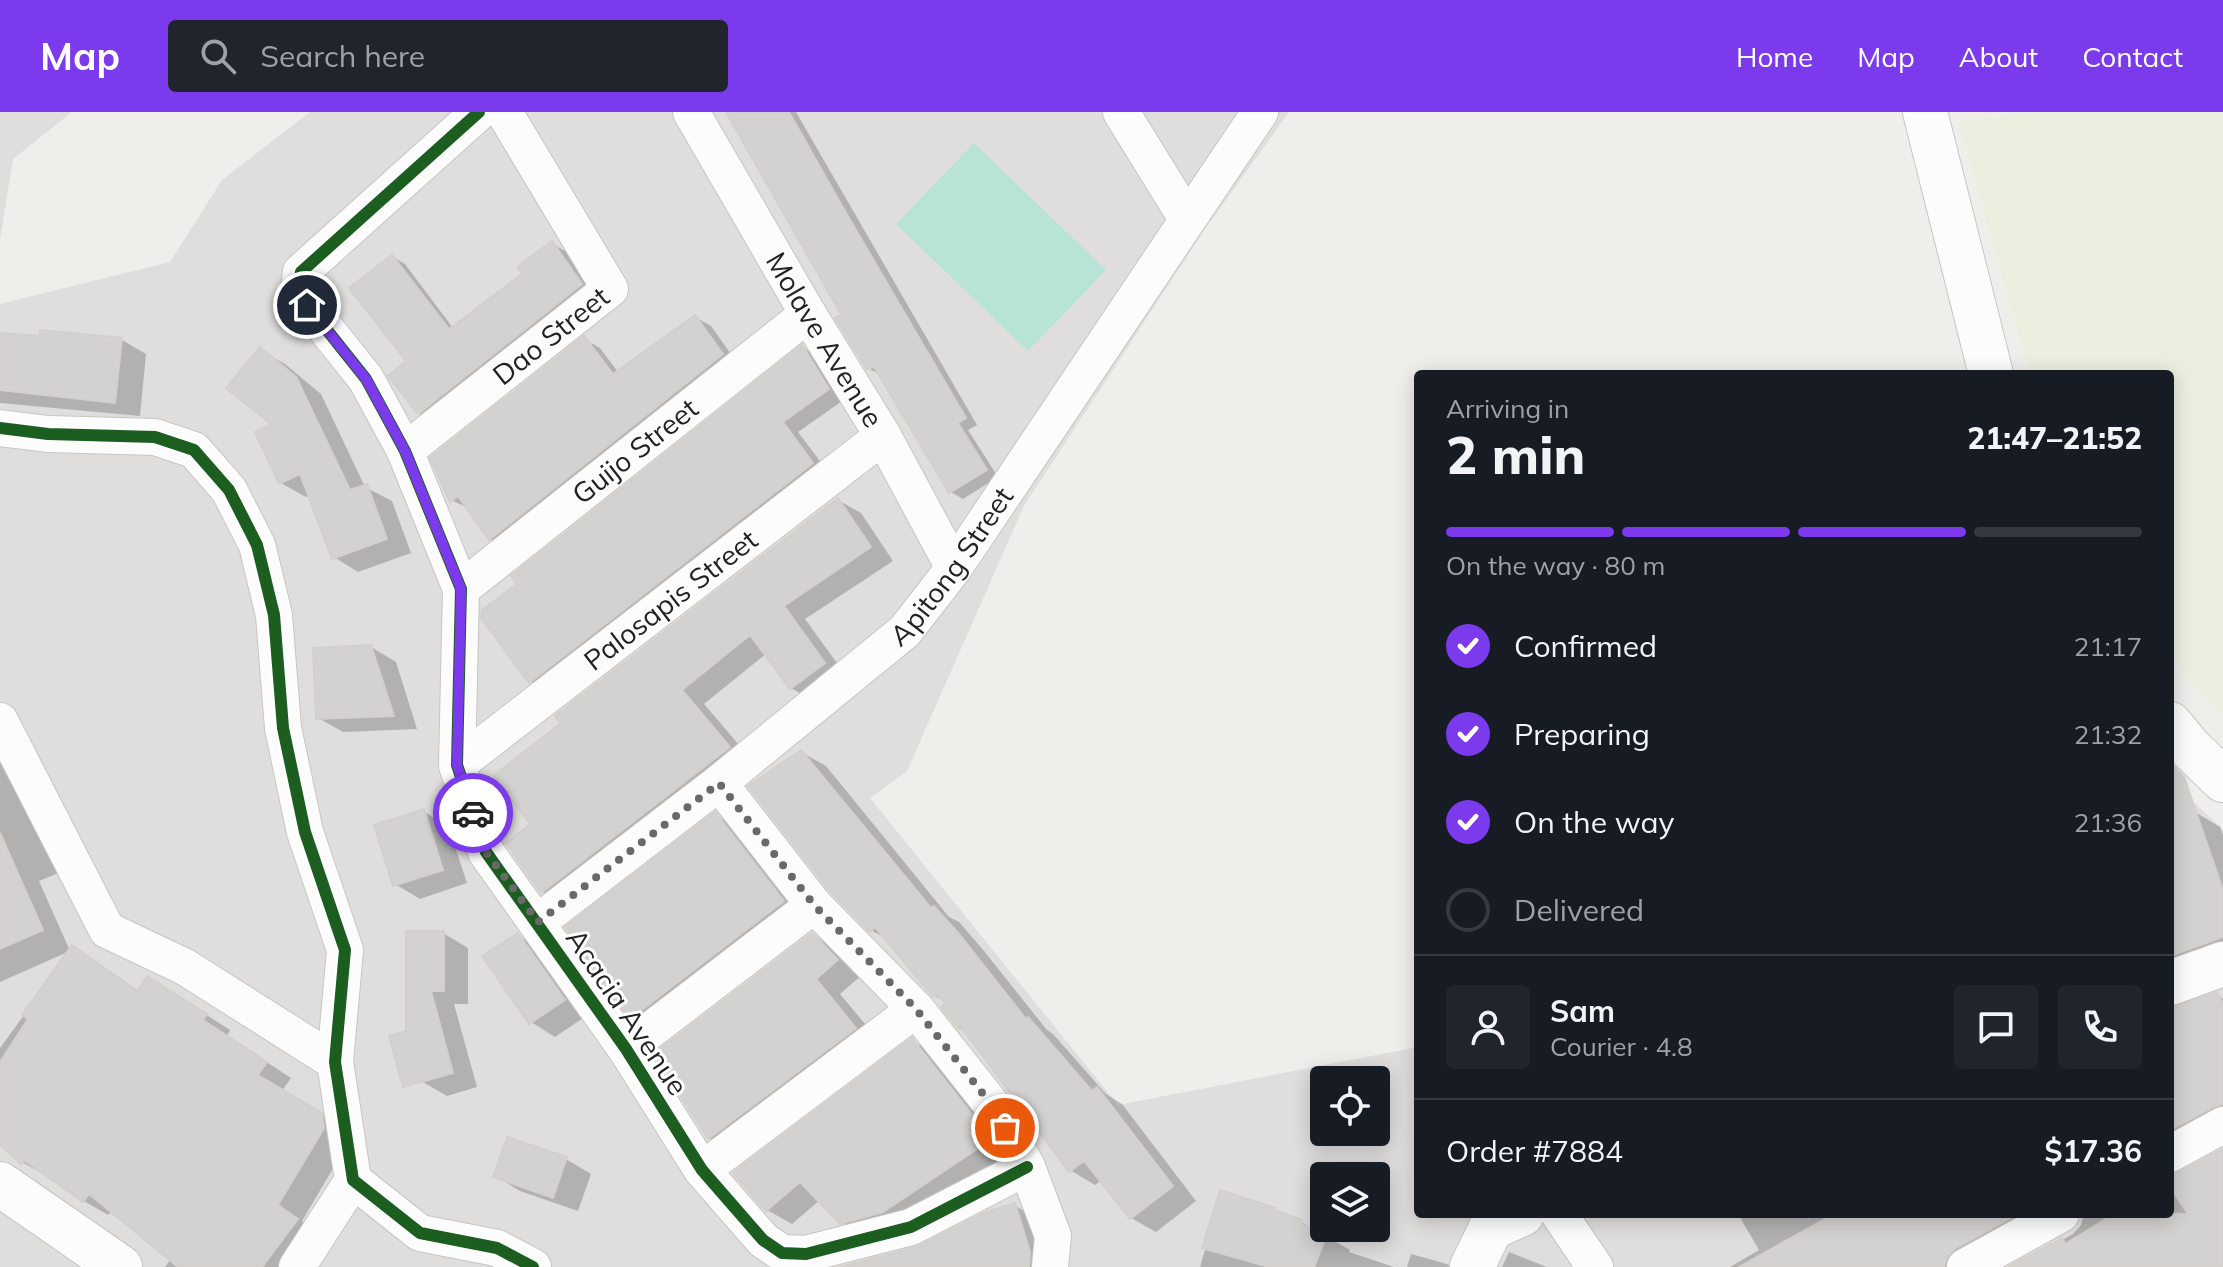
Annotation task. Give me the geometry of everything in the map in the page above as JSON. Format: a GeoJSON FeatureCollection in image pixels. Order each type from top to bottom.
{"type":"FeatureCollection","features":[{"type":"Feature","properties":{"kind":"street","name":"Acacia Avenue"},"geometry":{"type":"LineString","coordinates":[[479,112],[301,272],[299,289],[307,305],[366,379],[405,451],[461,589],[457,765],[486,852],[626,1049],[702,1170],[763,1240],[782,1253],[806,1254],[911,1227],[1027,1167]]}},
{"type":"Feature","properties":{"kind":"street","name":"Dao Street"},"geometry":{"type":"LineString","coordinates":[[405,451],[610,289],[504,112]]}},
{"type":"Feature","properties":{"kind":"street","name":"Molave Avenue"},"geometry":{"type":"LineString","coordinates":[[691,112],[883,436],[954,568]]}},
{"type":"Feature","properties":{"kind":"street"},"geometry":{"type":"LineString","coordinates":[[1121,112],[1187,219]]}},
{"type":"Feature","properties":{"kind":"street","name":"Apitong Street"},"geometry":{"type":"LineString","coordinates":[[538,922],[719,783],[905,631],[954,568],[1260,112]]}},
{"type":"Feature","properties":{"kind":"street"},"geometry":{"type":"LineString","coordinates":[[1925,112],[1990,370]]}},
{"type":"Feature","properties":{"kind":"street","name":"Guijo Street"},"geometry":{"type":"LineString","coordinates":[[461,589],[808,314]]}},
{"type":"Feature","properties":{"kind":"street"},"geometry":{"type":"LineString","coordinates":[[0,428],[48,434],[155,437],[194,450],[229,490],[257,545],[274,615],[283,728],[305,832],[345,950],[335,1062],[353,1180],[297,1267]]}},
{"type":"Feature","properties":{"kind":"street","name":"Palosapis Street"},"geometry":{"type":"LineString","coordinates":[[457,765],[883,436]]}},
{"type":"Feature","properties":{"kind":"street"},"geometry":{"type":"LineString","coordinates":[[0,721],[107,930],[185,967],[335,1062]]}},
{"type":"Feature","properties":{"kind":"street"},"geometry":{"type":"LineString","coordinates":[[2174,729],[2223,780]]}},
{"type":"Feature","properties":{"kind":"street"},"geometry":{"type":"LineString","coordinates":[[719,783],[814,905],[916,1009],[995,1109],[1027,1167],[1053,1236],[1050,1267]]}},
{"type":"Feature","properties":{"kind":"street"},"geometry":{"type":"LineString","coordinates":[[626,1049],[814,905]]}},
{"type":"Feature","properties":{"kind":"street"},"geometry":{"type":"LineString","coordinates":[[2174,982],[2223,964]]}},
{"type":"Feature","properties":{"kind":"street"},"geometry":{"type":"LineString","coordinates":[[702,1170],[916,1009]]}},
{"type":"Feature","properties":{"kind":"street"},"geometry":{"type":"LineString","coordinates":[[2174,1152],[2223,1125]]}},
{"type":"Feature","properties":{"kind":"street"},"geometry":{"type":"LineString","coordinates":[[353,1180],[420,1233],[497,1248],[533,1267]]}},
{"type":"Feature","properties":{"kind":"street"},"geometry":{"type":"LineString","coordinates":[[0,1184],[120,1267]]}},
{"type":"Feature","properties":{"kind":"street"},"geometry":{"type":"LineString","coordinates":[[1472,1267],[1491,1228],[1513,1218]]}},
{"type":"Feature","properties":{"kind":"street"},"geometry":{"type":"LineString","coordinates":[[1562,1218],[1595,1267]]}},
{"type":"Feature","properties":{"kind":"street"},"geometry":{"type":"LineString","coordinates":[[1965,1267],[2054,1218]]}},
{"type":"Feature","properties":{"kind":"shaded area"},"geometry":{"type":"Polygon","coordinates":[[[0,112],[72,112],[13,159],[0,240],[0,112]]]}},
{"type":"Feature","properties":{"kind":"shaded area"},"geometry":{"type":"Polygon","coordinates":[[[310,112],[1289,112],[1203,232],[1024,506],[907,771],[870,798],[1118,1105],[1310,1068],[1310,1146],[1390,1146],[1390,1066],[1320,1066],[1414,1048],[1414,1218],[2174,1218],[2174,785],[2223,829],[2223,1267],[0,1267],[0,304],[170,262],[222,180],[310,112]]]}},
{"type":"Feature","properties":{"kind":"green space"},"geometry":{"type":"Polygon","coordinates":[[[2029,112],[2223,112],[2223,713],[2189,680],[2174,659],[2174,370],[2029,370],[1959,123],[2029,112]]]}},
{"type":"Feature","properties":{"kind":"green space"},"geometry":{"type":"Polygon","coordinates":[[[974,143],[1106,270],[1028,351],[896,224],[974,143]]]}},
{"type":"Feature","properties":{"kind":"building"},"geometry":{"type":"Polygon","coordinates":[[[726,112],[789,112],[966,418],[958,423],[987,470],[949,493],[874,367],[867,369],[835,318],[841,314],[726,112]]]}},
{"type":"Feature","properties":{"kind":"building"},"geometry":{"type":"Polygon","coordinates":[[[552,241],[582,284],[418,414],[388,376],[406,361],[349,288],[392,255],[449,329],[522,274],[517,267],[552,241]]]}},
{"type":"Feature","properties":{"kind":"building"},"geometry":{"type":"Polygon","coordinates":[[[695,315],[723,354],[489,540],[458,496],[450,502],[430,458],[584,336],[613,374],[695,315]]]}},
{"type":"Feature","properties":{"kind":"building"},"geometry":{"type":"Polygon","coordinates":[[[40,330],[122,338],[115,403],[0,390],[0,333],[39,336],[40,330]]]}},
{"type":"Feature","properties":{"kind":"building"},"geometry":{"type":"Polygon","coordinates":[[[802,345],[829,389],[783,422],[813,463],[529,683],[481,618],[482,610],[517,584],[511,576],[802,345]]]}},
{"type":"Feature","properties":{"kind":"building"},"geometry":{"type":"Polygon","coordinates":[[[260,347],[296,377],[350,490],[367,484],[387,539],[332,559],[300,474],[279,484],[255,432],[271,424],[226,388],[260,347]]]}},
{"type":"Feature","properties":{"kind":"building"},"geometry":{"type":"Polygon","coordinates":[[[838,498],[871,547],[784,606],[825,663],[790,689],[750,635],[682,690],[730,747],[541,893],[506,843],[530,824],[493,776],[561,723],[555,716],[838,498]]]}},
{"type":"Feature","properties":{"kind":"building"},"geometry":{"type":"Polygon","coordinates":[[[371,645],[394,716],[316,719],[313,648],[371,645]]]}},
{"type":"Feature","properties":{"kind":"building"},"geometry":{"type":"Polygon","coordinates":[[[801,750],[931,908],[934,906],[959,934],[1026,1019],[1028,1017],[1092,1091],[1097,1087],[1173,1186],[1130,1219],[1084,1161],[1069,1172],[956,1020],[960,1030],[941,1007],[945,1004],[938,994],[933,997],[875,927],[870,932],[830,891],[748,786],[801,750]]]}},
{"type":"Feature","properties":{"kind":"building"},"geometry":{"type":"Polygon","coordinates":[[[2174,767],[2184,777],[2223,890],[2223,937],[2174,955],[2174,767]]]}},
{"type":"Feature","properties":{"kind":"building"},"geometry":{"type":"Polygon","coordinates":[[[424,809],[443,870],[393,886],[374,825],[424,809]]]}},
{"type":"Feature","properties":{"kind":"building"},"geometry":{"type":"Polygon","coordinates":[[[715,812],[784,901],[630,1019],[565,927],[715,812]]]}},
{"type":"Feature","properties":{"kind":"building"},"geometry":{"type":"Polygon","coordinates":[[[0,833],[43,930],[0,949],[0,833]]]}},
{"type":"Feature","properties":{"kind":"building"},"geometry":{"type":"Polygon","coordinates":[[[406,931],[444,931],[444,991],[431,991],[453,1073],[403,1087],[389,1036],[406,1031],[406,931]]]}},
{"type":"Feature","properties":{"kind":"building"},"geometry":{"type":"Polygon","coordinates":[[[518,933],[565,1000],[529,1024],[482,956],[518,933]]]}},
{"type":"Feature","properties":{"kind":"building"},"geometry":{"type":"Polygon","coordinates":[[[812,933],[838,960],[816,979],[856,1028],[708,1139],[654,1054],[812,933]]]}},
{"type":"Feature","properties":{"kind":"building"},"geometry":{"type":"Polygon","coordinates":[[[72,945],[137,991],[147,976],[207,1014],[203,1020],[267,1062],[258,1075],[322,1113],[324,1128],[278,1205],[298,1219],[262,1267],[178,1267],[89,1194],[83,1202],[24,1160],[21,1164],[0,1145],[0,1062],[28,1019],[22,1015],[72,945]]]}},
{"type":"Feature","properties":{"kind":"building"},"geometry":{"type":"Polygon","coordinates":[[[2217,993],[2223,1004],[2223,1104],[2174,1128],[2174,1006],[2217,993]]]}},
{"type":"Feature","properties":{"kind":"building"},"geometry":{"type":"Polygon","coordinates":[[[912,1038],[989,1141],[883,1212],[840,1224],[800,1182],[766,1211],[733,1173],[912,1038]]]}},
{"type":"Feature","properties":{"kind":"building"},"geometry":{"type":"Polygon","coordinates":[[[507,1137],[567,1157],[553,1198],[493,1177],[507,1137]]]}},
{"type":"Feature","properties":{"kind":"building"},"geometry":{"type":"Polygon","coordinates":[[[2223,1149],[2223,1267],[2008,1267],[2062,1238],[2065,1244],[2107,1218],[2174,1218],[2174,1214],[2188,1214],[2174,1193],[2174,1174],[2223,1149]]]}},
{"type":"Feature","properties":{"kind":"building"},"geometry":{"type":"Polygon","coordinates":[[[1220,1190],[1302,1220],[1301,1224],[1310,1227],[1310,1242],[1324,1242],[1314,1267],[1269,1267],[1202,1248],[1220,1190]]]}},
{"type":"Feature","properties":{"kind":"building"},"geometry":{"type":"Polygon","coordinates":[[[1015,1203],[1030,1252],[1029,1267],[840,1267],[917,1247],[984,1213],[1015,1203]]]}},
{"type":"Feature","properties":{"kind":"building"},"geometry":{"type":"Polygon","coordinates":[[[1827,1218],[2011,1218],[1954,1249],[1944,1267],[1739,1267],[1827,1218]]]}},
{"type":"Feature","properties":{"kind":"cycle path"},"geometry":{"type":"LineString","coordinates":[[479,112],[301,272],[299,289],[307,305],[366,379],[405,451],[461,589],[457,765],[486,852],[626,1049],[702,1170],[763,1240],[782,1253],[806,1254],[911,1227],[1027,1167]]}},
{"type":"Feature","properties":{"kind":"cycle path"},"geometry":{"type":"LineString","coordinates":[[0,428],[48,434],[155,437],[194,450],[229,490],[257,545],[274,615],[283,728],[305,832],[345,950],[335,1062],[353,1180],[420,1233],[497,1248],[533,1267]]}},
{"type":"Feature","properties":{"kind":"way so far"},"geometry":{"type":"LineString","coordinates":[[473,813],[486,852],[538,922],[719,783],[814,905],[916,1009],[995,1109],[1005,1128]]}},
{"type":"Feature","properties":{"kind":"route"},"geometry":{"type":"LineString","coordinates":[[307,305],[366,379],[405,451],[461,589],[457,765],[473,813]]}}]}
